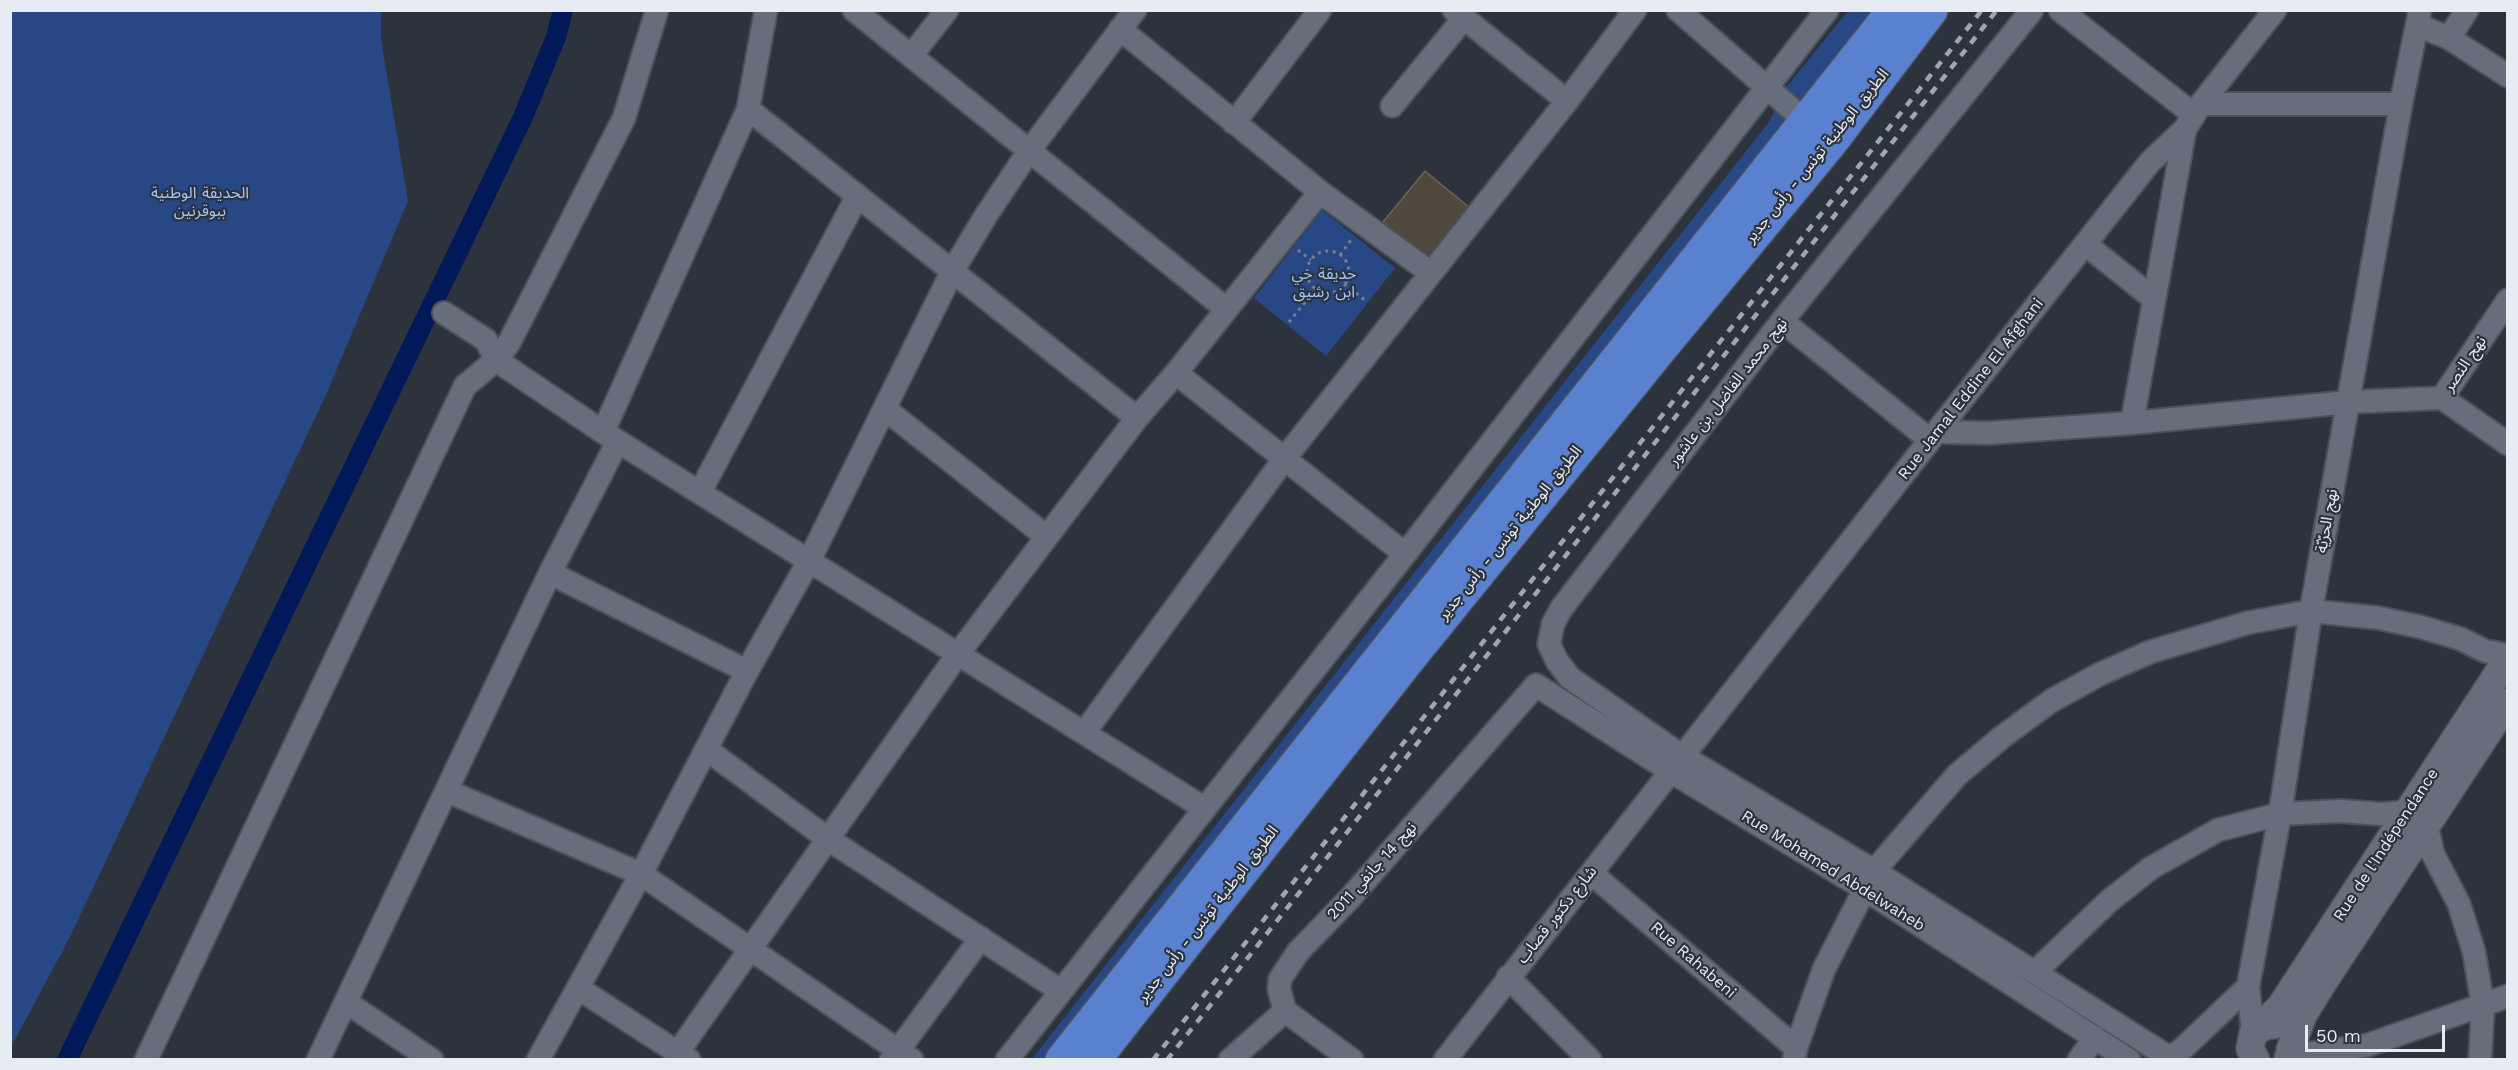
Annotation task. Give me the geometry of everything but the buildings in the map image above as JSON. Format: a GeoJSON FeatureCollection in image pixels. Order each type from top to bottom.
{"type":"FeatureCollection","features":[{"type":"Feature","properties":{"kind":"highway","name":"الطريق الوطنية تونس - رأس جدير"},"geometry":{"type":"LineString","coordinates":[[1094,1059],[1407,661],[1656,354],[1819,133],[1894,10]]}},
{"type":"Feature","properties":{"kind":"highway","name":"الطريق الوطنية تونس - رأس جدير"},"geometry":{"type":"LineString","coordinates":[[1062,1059],[1819,133],[1931,10]]}},
{"type":"Feature","properties":{"kind":"street"},"geometry":{"type":"LineString","coordinates":[[146,1059],[465,386],[496,360],[509,343],[624,118],[657,10]]}},
{"type":"Feature","properties":{"kind":"street"},"geometry":{"type":"LineString","coordinates":[[318,1059],[550,573],[611,436],[748,109],[766,10]]}},
{"type":"Feature","properties":{"kind":"street"},"geometry":{"type":"LineString","coordinates":[[854,10],[1226,308]]}},
{"type":"Feature","properties":{"kind":"street"},"geometry":{"type":"LineString","coordinates":[[910,56],[947,10]]}},
{"type":"Feature","properties":{"kind":"street"},"geometry":{"type":"LineString","coordinates":[[538,1059],[641,874],[705,749],[809,561],[952,272],[1029,151],[1135,10]]}},
{"type":"Feature","properties":{"kind":"street"},"geometry":{"type":"LineString","coordinates":[[1234,123],[1320,10]]}},
{"type":"Feature","properties":{"kind":"street"},"geometry":{"type":"LineString","coordinates":[[1084,733],[1285,458],[1567,101],[1635,10]]}},
{"type":"Feature","properties":{"kind":"street"},"geometry":{"type":"LineString","coordinates":[[1678,10],[1819,133]]}},
{"type":"Feature","properties":{"kind":"street"},"geometry":{"type":"LineString","coordinates":[[1006,1059],[1405,554],[1827,10]]}},
{"type":"Feature","properties":{"kind":"street","name":"نهج محمد الفاضل بن عاشور"},"geometry":{"type":"LineString","coordinates":[[1677,764],[1570,678],[1557,662],[1550,644],[1553,624],[1561,609],[1782,321],[2032,10]]}},
{"type":"Feature","properties":{"kind":"street"},"geometry":{"type":"LineString","coordinates":[[2060,10],[2193,116],[2401,104]]}},
{"type":"Feature","properties":{"kind":"street","name":"Rue Jamal Eddine El Afghani"},"geometry":{"type":"LineString","coordinates":[[1677,764],[2150,162],[2193,116],[2275,10]]}},
{"type":"Feature","properties":{"kind":"street"},"geometry":{"type":"LineString","coordinates":[[2449,38],[2467,10]]}},
{"type":"Feature","properties":{"kind":"street"},"geometry":{"type":"LineString","coordinates":[[1392,106],[1459,14],[1567,101]]}},
{"type":"Feature","properties":{"kind":"street"},"geometry":{"type":"LineString","coordinates":[[2419,18],[2508,76]]}},
{"type":"Feature","properties":{"kind":"street","name":"نهج الحرّيّة"},"geometry":{"type":"LineString","coordinates":[[2252,1044],[2248,987],[2280,814],[2311,611],[2401,104],[2419,18]]}},
{"type":"Feature","properties":{"kind":"street"},"geometry":{"type":"LineString","coordinates":[[1120,29],[1320,192],[1431,273]]}},
{"type":"Feature","properties":{"kind":"street"},"geometry":{"type":"LineString","coordinates":[[748,109],[1137,418]]}},
{"type":"Feature","properties":{"kind":"street"},"geometry":{"type":"LineString","coordinates":[[2132,423],[2154,299],[2193,116]]}},
{"type":"Feature","properties":{"kind":"street"},"geometry":{"type":"LineString","coordinates":[[578,988],[683,1056],[750,948],[958,654],[1137,418],[1176,373],[1320,192]]}},
{"type":"Feature","properties":{"kind":"street"},"geometry":{"type":"LineString","coordinates":[[700,492],[857,197]]}},
{"type":"Feature","properties":{"kind":"street"},"geometry":{"type":"LineString","coordinates":[[2085,244],[2154,299]]}},
{"type":"Feature","properties":{"kind":"street","name":"نهج النصر"},"geometry":{"type":"LineString","coordinates":[[2442,398],[2508,300]]}},
{"type":"Feature","properties":{"kind":"street"},"geometry":{"type":"LineString","coordinates":[[444,313],[486,340],[496,360],[611,436],[1204,808]]}},
{"type":"Feature","properties":{"kind":"street"},"geometry":{"type":"LineString","coordinates":[[1782,321],[1934,436],[2132,423],[2349,402],[2442,398],[2508,444]]}},
{"type":"Feature","properties":{"kind":"street"},"geometry":{"type":"LineString","coordinates":[[1176,373],[1405,554]]}},
{"type":"Feature","properties":{"kind":"street"},"geometry":{"type":"LineString","coordinates":[[885,409],[1047,537]]}},
{"type":"Feature","properties":{"kind":"street"},"geometry":{"type":"LineString","coordinates":[[550,573],[747,671]]}},
{"type":"Feature","properties":{"kind":"street"},"geometry":{"type":"LineString","coordinates":[[1795,1054],[1824,969],[1869,880],[1957,775],[2002,737],[2051,701],[2100,674],[2150,652],[2247,623],[2311,611],[2379,618],[2421,627],[2461,639],[2501,663]]}},
{"type":"Feature","properties":{"kind":"street","name":"Rue de l'Indépendance"},"geometry":{"type":"LineString","coordinates":[[2287,1056],[2303,1015],[2501,663]]}},
{"type":"Feature","properties":{"kind":"street","name":"Rue Mohamed Abdelwaheb"},"geometry":{"type":"LineString","coordinates":[[1536,685],[1677,764],[1869,880],[2128,1059]]}},
{"type":"Feature","properties":{"kind":"street","name":"نهج 14 جانفي 2011"},"geometry":{"type":"LineString","coordinates":[[1285,1011],[1279,989],[1280,979],[1298,952],[1351,897],[1536,685]]}},
{"type":"Feature","properties":{"kind":"street","name":"Rue de l'Indépendance"},"geometry":{"type":"LineString","coordinates":[[2252,1044],[2408,832],[2508,702]]}},
{"type":"Feature","properties":{"kind":"street"},"geometry":{"type":"LineString","coordinates":[[705,749],[828,839],[1061,991]]}},
{"type":"Feature","properties":{"kind":"street","name":"شارع دكتور قصاب"},"geometry":{"type":"LineString","coordinates":[[1445,1059],[1677,764]]}},
{"type":"Feature","properties":{"kind":"street"},"geometry":{"type":"LineString","coordinates":[[447,791],[641,874],[750,948],[901,1056],[981,938]]}},
{"type":"Feature","properties":{"kind":"street"},"geometry":{"type":"LineString","coordinates":[[2035,972],[2109,901],[2151,868],[2218,831],[2280,814],[2340,811],[2408,832],[2460,904],[2474,952],[2483,1006],[2480,1059]]}},
{"type":"Feature","properties":{"kind":"street","name":"Rue Rahabeni"},"geometry":{"type":"LineString","coordinates":[[1591,873],[1795,1054]]}},
{"type":"Feature","properties":{"kind":"street"},"geometry":{"type":"LineString","coordinates":[[1869,880],[2035,972],[2167,1056],[2180,1051],[2248,987]]}},
{"type":"Feature","properties":{"kind":"street"},"geometry":{"type":"LineString","coordinates":[[1508,977],[1590,1059]]}},
{"type":"Feature","properties":{"kind":"street"},"geometry":{"type":"LineString","coordinates":[[2252,1044],[2267,1025],[2282,1029],[2290,1042],[2287,1056],[2362,1052],[2508,996]]}},
{"type":"Feature","properties":{"kind":"street"},"geometry":{"type":"LineString","coordinates":[[346,1002],[432,1059]]}},
{"type":"Feature","properties":{"kind":"street"},"geometry":{"type":"LineString","coordinates":[[1230,1059],[1285,1011],[1352,1059]]}},
{"type":"Feature","properties":{"kind":"street"},"geometry":{"type":"LineString","coordinates":[[2079,1059],[2095,1037]]}},
{"type":"Feature","properties":{"kind":"path"},"geometry":{"type":"LineString","coordinates":[[1321,252],[1334,252],[1344,260],[1348,272],[1344,284],[1334,292],[1328,293],[1316,289],[1308,279],[1307,272],[1311,260],[1321,252]]}},
{"type":"Feature","properties":{"kind":"path"},"geometry":{"type":"LineString","coordinates":[[1344,284],[1366,301]]}},
{"type":"Feature","properties":{"kind":"path"},"geometry":{"type":"LineString","coordinates":[[1289,322],[1316,289]]}},
{"type":"Feature","properties":{"kind":"green space","name":"الحديقة الوطنية ببوقرنين"},"geometry":{"type":"Polygon","coordinates":[[[11,10],[381,11],[381,39],[408,201],[325,397],[69,939],[11,1047],[11,10]]]}},
{"type":"Feature","properties":{"kind":"green space"},"geometry":{"type":"Polygon","coordinates":[[[1848,11],[1884,11],[1056,1059],[1031,1060],[1769,122],[1784,90],[1848,11]]]}},
{"type":"Feature","properties":{"kind":"green space","name":"حديقة حي ابن رشيق"},"geometry":{"type":"Polygon","coordinates":[[[1322,210],[1395,268],[1326,356],[1254,298],[1322,210]]]}},
{"type":"Feature","properties":{"kind":"waterway"},"geometry":{"type":"LineString","coordinates":[[67,1060],[523,117],[556,37],[563,10]]}},
{"type":"Feature","properties":{"kind":"railway"},"geometry":{"type":"LineString","coordinates":[[1153,1060],[1982,10]]}},
{"type":"Feature","properties":{"kind":"railway"},"geometry":{"type":"LineString","coordinates":[[1167,1060],[1997,10]]}}]}
